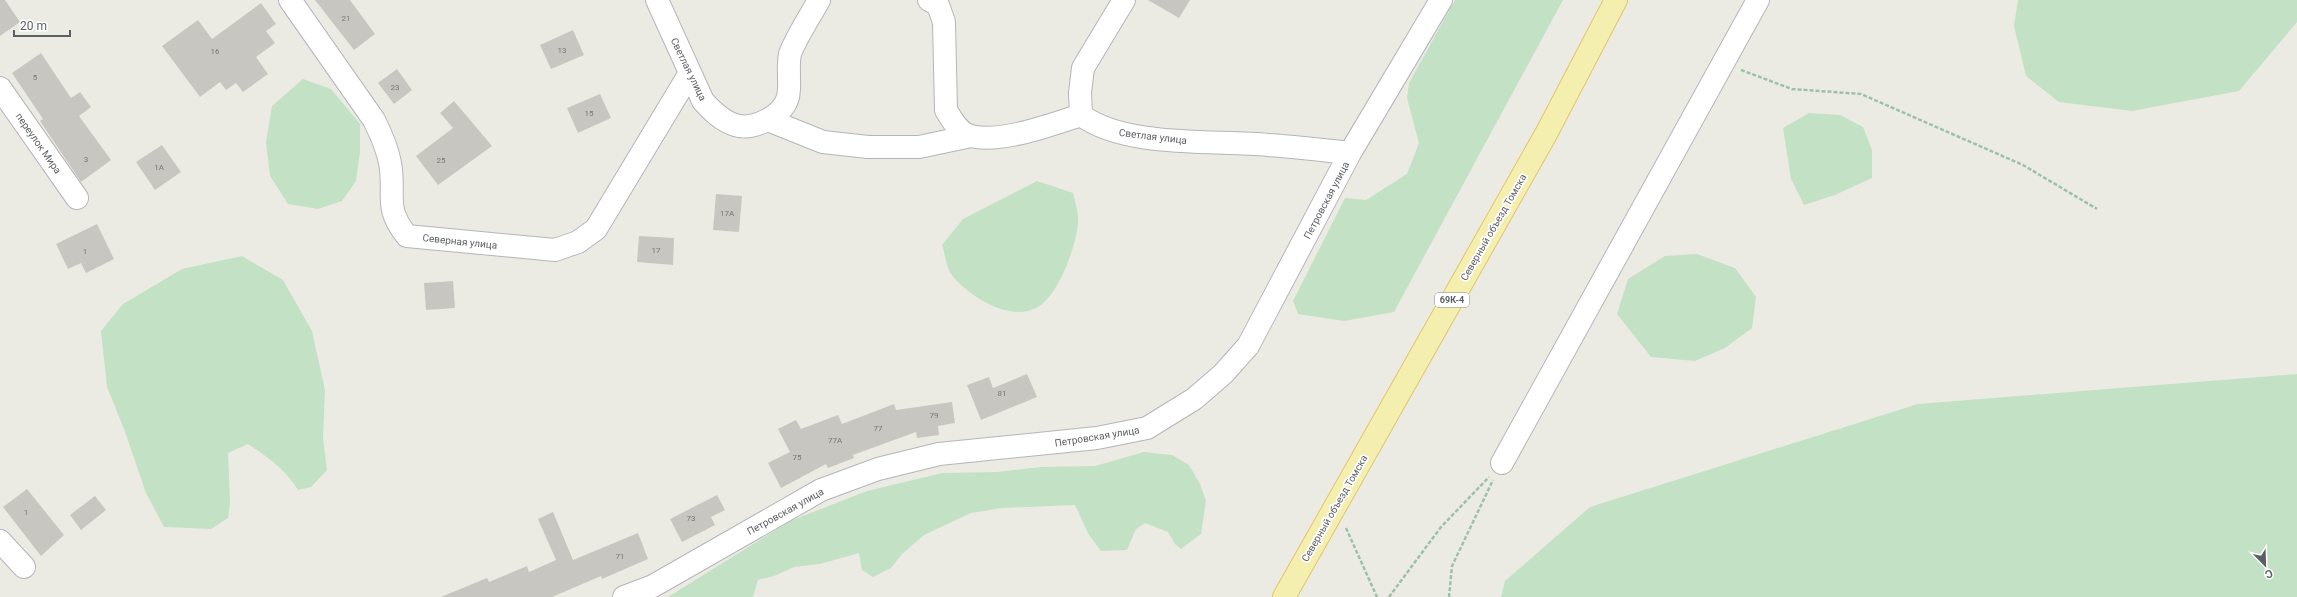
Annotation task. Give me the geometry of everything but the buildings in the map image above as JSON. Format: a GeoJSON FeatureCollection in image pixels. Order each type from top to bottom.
{"type":"FeatureCollection","features":[{"type":"Feature","properties":{"kind":"main road","name":"Северный объезд Томска"},"geometry":{"type":"LineString","coordinates":[[1284,597],[1546,134],[1616,0]]}},
{"type":"Feature","properties":{"kind":"street","name":"Северная улица"},"geometry":{"type":"LineString","coordinates":[[290,0],[374,120],[385,142],[390,165],[391,210],[397,223],[407,236],[555,250],[578,242],[596,229],[690,73]]}},
{"type":"Feature","properties":{"kind":"street","name":"Светлая улица"},"geometry":{"type":"LineString","coordinates":[[657,0],[703,101],[716,114],[735,125],[751,126],[768,120],[780,111],[788,98],[790,54],[819,0]]}},
{"type":"Feature","properties":{"kind":"street"},"geometry":{"type":"LineString","coordinates":[[929,0],[938,5],[944,22],[946,110],[957,126],[971,136]]}},
{"type":"Feature","properties":{"kind":"street"},"geometry":{"type":"LineString","coordinates":[[768,120],[823,142],[868,148],[919,147],[971,136],[985,138],[1028,132],[1080,115],[1080,93],[1083,68],[1124,0]]}},
{"type":"Feature","properties":{"kind":"street","name":"Петровская улица"},"geometry":{"type":"LineString","coordinates":[[624,597],[653,586],[822,490],[878,469],[939,454],[1089,439],[1147,428],[1194,399],[1223,374],[1248,346],[1350,153],[1441,0]]}},
{"type":"Feature","properties":{"kind":"street"},"geometry":{"type":"LineString","coordinates":[[1502,463],[1724,64],[1758,0]]}},
{"type":"Feature","properties":{"kind":"street","name":"переулок Мира"},"geometry":{"type":"LineString","coordinates":[[0,88],[77,198]]}},
{"type":"Feature","properties":{"kind":"street","name":"Светлая улица"},"geometry":{"type":"LineString","coordinates":[[1080,115],[1106,130],[1139,136],[1195,142],[1268,145],[1350,153]]}},
{"type":"Feature","properties":{"kind":"street"},"geometry":{"type":"LineString","coordinates":[[0,541],[24,567]]}},
{"type":"Feature","properties":{"kind":"path"},"geometry":{"type":"LineString","coordinates":[[1724,64],[1792,89],[1861,94],[2023,165],[2097,208]]}},
{"type":"Feature","properties":{"kind":"path"},"geometry":{"type":"LineString","coordinates":[[1389,597],[1441,527],[1502,463]]}},
{"type":"Feature","properties":{"kind":"path"},"geometry":{"type":"LineString","coordinates":[[1449,597],[1452,566],[1502,463]]}},
{"type":"Feature","properties":{"kind":"path"},"geometry":{"type":"LineString","coordinates":[[1335,506],[1378,597]]}},
{"type":"Feature","properties":{"kind":"green space"},"geometry":{"type":"Polygon","coordinates":[[[1455,0],[1563,0],[1394,312],[1344,321],[1298,314],[1293,301],[1345,198],[1366,200],[1407,174],[1419,143],[1407,98],[1409,83],[1455,0]]]}},
{"type":"Feature","properties":{"kind":"green space"},"geometry":{"type":"Polygon","coordinates":[[[2018,0],[2297,0],[2297,22],[2239,91],[2132,111],[2059,102],[2026,76],[2014,26],[2018,0]]]}},
{"type":"Feature","properties":{"kind":"green space"},"geometry":{"type":"Polygon","coordinates":[[[303,79],[331,89],[360,124],[360,152],[356,181],[342,201],[318,209],[288,204],[270,176],[266,142],[272,106],[303,79]]]}},
{"type":"Feature","properties":{"kind":"green space"},"geometry":{"type":"Polygon","coordinates":[[[1809,113],[1840,115],[1863,127],[1872,150],[1872,178],[1835,195],[1804,205],[1791,179],[1783,128],[1809,113]]]}},
{"type":"Feature","properties":{"kind":"green space"},"geometry":{"type":"Polygon","coordinates":[[[1037,181],[1073,193],[1078,219],[1077,233],[1070,258],[1052,293],[1036,308],[1014,312],[1002,309],[978,298],[958,282],[949,271],[942,245],[963,219],[1037,181]]]}},
{"type":"Feature","properties":{"kind":"green space"},"geometry":{"type":"Polygon","coordinates":[[[1697,254],[1735,268],[1756,297],[1752,328],[1725,348],[1695,361],[1651,357],[1617,314],[1628,279],[1665,256],[1697,254]]]}},
{"type":"Feature","properties":{"kind":"green space"},"geometry":{"type":"Polygon","coordinates":[[[242,256],[283,280],[312,331],[325,390],[323,438],[327,470],[311,487],[298,490],[288,476],[276,464],[248,444],[228,453],[230,503],[228,518],[211,529],[164,527],[146,493],[124,429],[107,387],[101,331],[123,304],[182,269],[242,256]]]}},
{"type":"Feature","properties":{"kind":"green space"},"geometry":{"type":"Polygon","coordinates":[[[2297,374],[2297,597],[1501,597],[1505,581],[1590,507],[1918,404],[2297,374]]]}},
{"type":"Feature","properties":{"kind":"green space"},"geometry":{"type":"Polygon","coordinates":[[[1144,452],[1172,455],[1189,465],[1200,484],[1206,501],[1201,534],[1181,549],[1175,544],[1168,532],[1145,523],[1136,529],[1127,550],[1101,551],[1089,535],[1075,505],[1002,508],[971,513],[924,535],[902,554],[891,568],[873,577],[862,570],[859,553],[820,564],[794,567],[774,576],[758,580],[753,597],[668,597],[790,521],[867,491],[942,473],[997,472],[1041,467],[1095,466],[1144,452]]]}}]}
